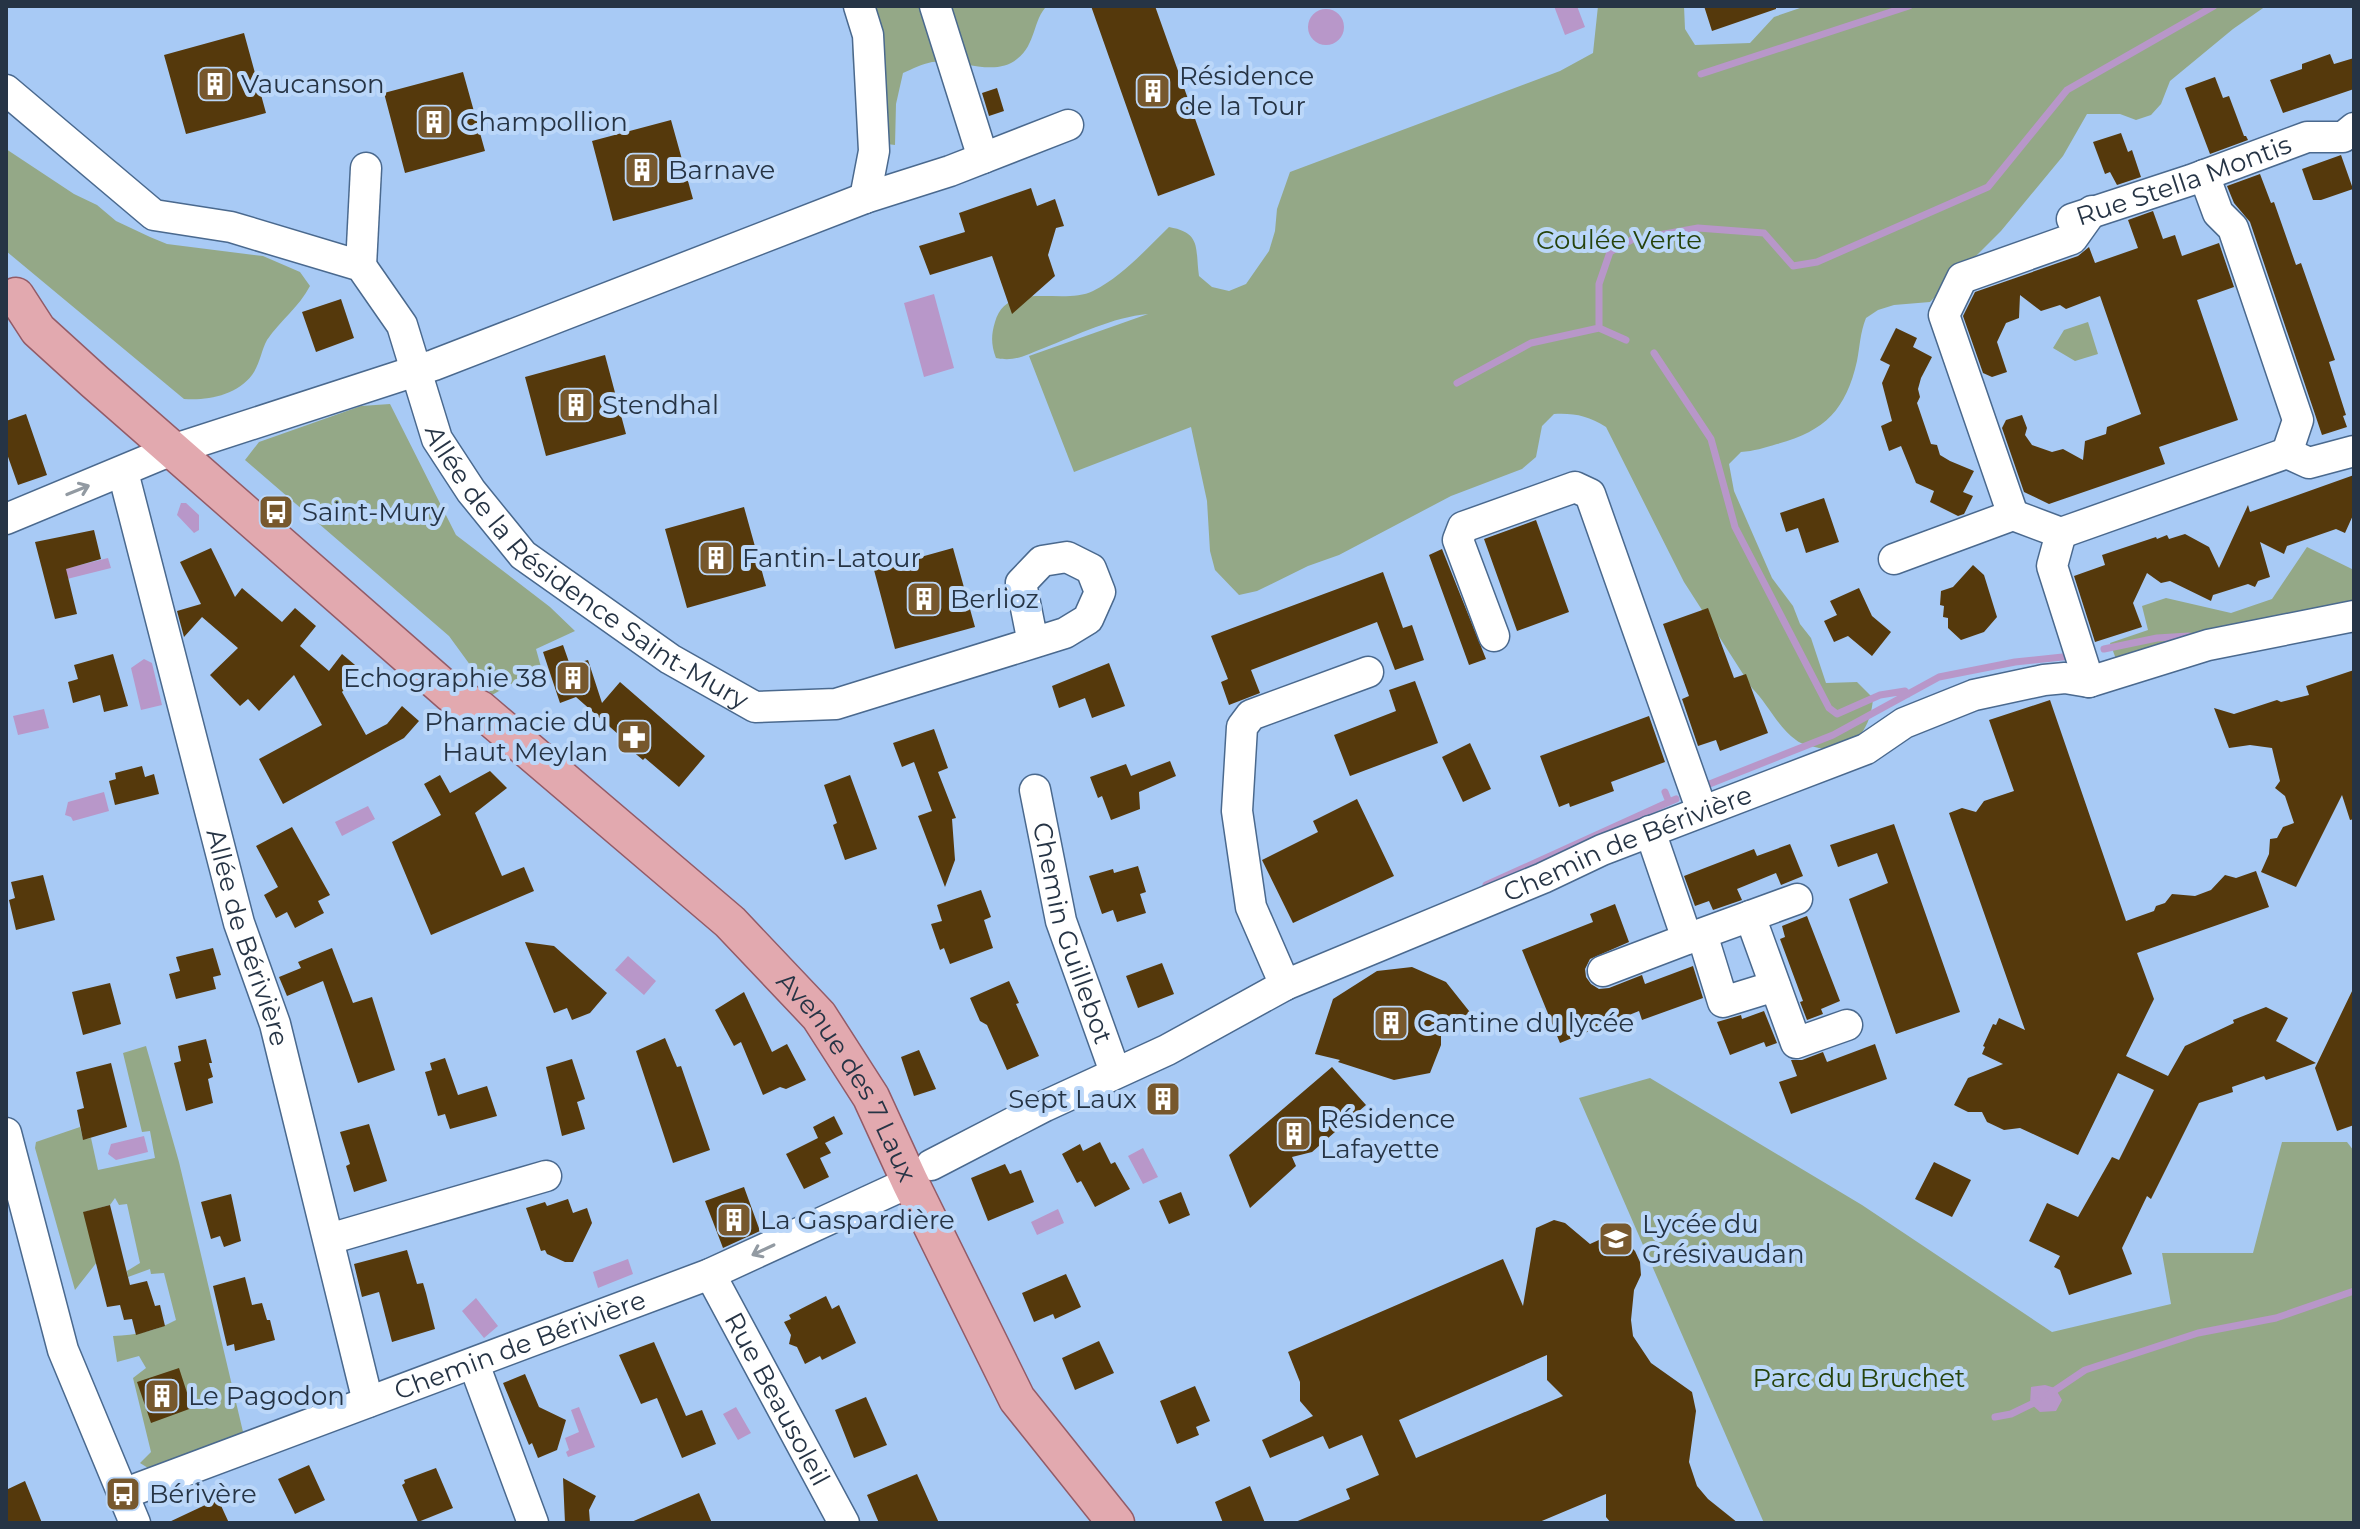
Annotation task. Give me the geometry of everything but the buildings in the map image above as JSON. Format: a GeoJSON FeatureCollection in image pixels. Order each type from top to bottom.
{"type":"FeatureCollection","features":[{"type":"Feature","properties":{"kind":"main road","name":"Avenue des 7 Laux"},"geometry":{"type":"LineString","coordinates":[[11,292],[38,330],[183,446],[451,694],[480,709],[730,922],[819,1016],[920,1173],[1017,1399],[1116,1523]]}},
{"type":"Feature","properties":{"kind":"street"},"geometry":{"type":"LineString","coordinates":[[859,6],[868,35],[874,151],[865,198]]}},
{"type":"Feature","properties":{"kind":"street"},"geometry":{"type":"LineString","coordinates":[[935,6],[983,158]]}},
{"type":"Feature","properties":{"kind":"street"},"geometry":{"type":"LineString","coordinates":[[6,90],[154,215],[231,227],[361,266],[366,168]]}},
{"type":"Feature","properties":{"kind":"street","name":"Rue Stella Montis"},"geometry":{"type":"LineString","coordinates":[[2307,137],[2335,113],[2354,112]]}},
{"type":"Feature","properties":{"kind":"street"},"geometry":{"type":"LineString","coordinates":[[6,519],[183,446],[418,370],[865,198],[1068,125]]}},
{"type":"Feature","properties":{"kind":"street","name":"Rue Stella Montis"},"geometry":{"type":"LineString","coordinates":[[2059,224],[2307,137],[2343,137],[2354,128]]}},
{"type":"Feature","properties":{"kind":"street"},"geometry":{"type":"LineString","coordinates":[[2204,175],[2218,213],[2233,228],[2298,420],[2287,453]]}},
{"type":"Feature","properties":{"kind":"street"},"geometry":{"type":"LineString","coordinates":[[2013,515],[1944,315],[1962,278],[2072,239],[2092,211]]}},
{"type":"Feature","properties":{"kind":"street","name":"Allée de la Résidence Saint-Mury"},"geometry":{"type":"LineString","coordinates":[[361,266],[402,325],[437,439],[471,491],[523,555],[670,659],[755,707],[836,704],[1033,643]]}},
{"type":"Feature","properties":{"kind":"street"},"geometry":{"type":"LineString","coordinates":[[1894,559],[2013,515],[2061,533],[2287,453],[2309,463],[2354,451]]}},
{"type":"Feature","properties":{"kind":"street","name":"Allée de Bérivière"},"geometry":{"type":"LineString","coordinates":[[123,472],[239,923],[275,1024],[368,1402]]}},
{"type":"Feature","properties":{"kind":"street"},"geometry":{"type":"LineString","coordinates":[[1494,636],[1458,540],[1463,527],[1575,487],[1590,494],[1702,811]]}},
{"type":"Feature","properties":{"kind":"street"},"geometry":{"type":"LineString","coordinates":[[2061,533],[2052,566],[2089,682]]}},
{"type":"Feature","properties":{"kind":"street","name":"Chemin de Bérivière"},"geometry":{"type":"LineString","coordinates":[[123,1494],[710,1274],[920,1173],[1115,1072],[1167,1050],[1285,985],[1650,831],[1866,749],[1904,723],[1974,695],[2044,680],[2065,678],[2089,682],[2208,645],[2354,616]]}},
{"type":"Feature","properties":{"kind":"street"},"geometry":{"type":"LineString","coordinates":[[1285,985],[1251,907],[1237,811],[1242,727],[1251,715],[1368,672]]}},
{"type":"Feature","properties":{"kind":"street","name":"Chemin Guillebot"},"geometry":{"type":"LineString","coordinates":[[1035,790],[1061,921],[1115,1072]]}},
{"type":"Feature","properties":{"kind":"street"},"geometry":{"type":"LineString","coordinates":[[1650,831],[1723,1002],[1775,986]]}},
{"type":"Feature","properties":{"kind":"street"},"geometry":{"type":"LineString","coordinates":[[1603,971],[1797,899]]}},
{"type":"Feature","properties":{"kind":"street"},"geometry":{"type":"LineString","coordinates":[[1750,916],[1796,1043],[1847,1025]]}},
{"type":"Feature","properties":{"kind":"street"},"geometry":{"type":"LineString","coordinates":[[6,1133],[63,1350],[135,1523]]}},
{"type":"Feature","properties":{"kind":"street"},"geometry":{"type":"LineString","coordinates":[[329,1239],[546,1176]]}},
{"type":"Feature","properties":{"kind":"street","name":"Rue Beausoleil"},"geometry":{"type":"LineString","coordinates":[[710,1274],[844,1523]]}},
{"type":"Feature","properties":{"kind":"street"},"geometry":{"type":"LineString","coordinates":[[474,1364],[533,1523]]}},
{"type":"Feature","properties":{"kind":"green space"},"geometry":{"type":"Polygon","coordinates":[[[851,6],[1047,6],[1042,11],[1028,47],[1008,64],[987,67],[932,62],[903,73],[896,104],[895,145],[871,142],[853,66],[851,6]]]}},
{"type":"Feature","properties":{"kind":"green space","name":"Coulée Verte"},"geometry":{"type":"Polygon","coordinates":[[[1598,6],[1684,6],[1685,29],[1695,45],[1750,43],[1774,17],[1800,8],[2266,6],[2170,81],[2161,104],[2151,115],[2136,120],[2120,114],[2087,114],[2063,156],[2001,231],[1930,302],[1894,305],[1866,318],[1847,393],[1831,416],[1794,439],[1741,452],[1729,464],[1734,491],[1772,578],[1811,638],[1826,683],[1857,682],[1873,698],[1864,729],[1851,743],[1842,747],[1819,748],[1798,742],[1752,688],[1684,582],[1606,427],[1593,420],[1554,414],[1542,426],[1536,457],[1522,469],[1451,496],[1339,555],[1257,591],[1239,595],[1215,570],[1210,551],[1207,501],[1191,427],[1074,472],[1029,356],[1148,314],[1108,323],[1020,357],[996,358],[994,353],[992,340],[995,322],[1001,309],[1011,301],[1023,297],[1081,295],[1093,291],[1124,270],[1169,227],[1192,238],[1199,276],[1212,287],[1229,291],[1246,284],[1269,251],[1277,209],[1290,172],[1560,71],[1593,53],[1598,6]]]}},
{"type":"Feature","properties":{"kind":"green space"},"geometry":{"type":"Polygon","coordinates":[[[6,149],[74,194],[97,205],[116,221],[150,237],[167,244],[263,256],[300,272],[310,286],[267,340],[255,371],[246,382],[221,395],[184,399],[6,251],[6,149]]]}},
{"type":"Feature","properties":{"kind":"green space"},"geometry":{"type":"Polygon","coordinates":[[[2088,322],[2098,354],[2075,361],[2053,348],[2064,330],[2088,322]]]}},
{"type":"Feature","properties":{"kind":"green space"},"geometry":{"type":"Polygon","coordinates":[[[390,404],[456,535],[550,607],[575,631],[536,649],[541,667],[492,695],[449,636],[245,460],[259,442],[361,406],[390,404]]]}},
{"type":"Feature","properties":{"kind":"green space"},"geometry":{"type":"Polygon","coordinates":[[[2307,547],[2354,570],[2354,610],[2116,659],[2110,643],[2148,630],[2142,606],[2166,598],[2231,613],[2272,599],[2307,547]]]}},
{"type":"Feature","properties":{"kind":"green space"},"geometry":{"type":"Polygon","coordinates":[[[146,1046],[179,1162],[244,1436],[148,1468],[140,1463],[151,1452],[133,1378],[146,1368],[139,1356],[117,1362],[113,1336],[146,1332],[176,1320],[164,1273],[151,1274],[150,1269],[128,1277],[127,1271],[140,1263],[127,1204],[119,1205],[115,1198],[110,1205],[84,1212],[97,1262],[75,1290],[35,1148],[36,1142],[80,1127],[83,1139],[91,1138],[98,1170],[155,1158],[150,1131],[142,1132],[123,1053],[146,1046]]]}},
{"type":"Feature","properties":{"kind":"green space","name":"Parc du Bruchet"},"geometry":{"type":"Polygon","coordinates":[[[1650,1078],[1862,1205],[2052,1332],[2171,1304],[2162,1253],[2253,1253],[2282,1142],[2347,1142],[2354,1151],[2354,1523],[1764,1523],[1579,1098],[1650,1078]]]}},
{"type":"Feature","properties":{"kind":"shaded area"},"geometry":{"type":"Polygon","coordinates":[[[1554,6],[1577,6],[1585,27],[1565,35],[1554,6]]]}},
{"type":"Feature","properties":{"kind":"shaded area"},"geometry":{"type":"Polygon","coordinates":[[[1326,9],[1338,15],[1344,27],[1338,39],[1326,45],[1314,39],[1308,27],[1314,15],[1326,9]]]}},
{"type":"Feature","properties":{"kind":"shaded area"},"geometry":{"type":"Polygon","coordinates":[[[934,294],[954,368],[924,377],[904,303],[934,294]]]}},
{"type":"Feature","properties":{"kind":"shaded area"},"geometry":{"type":"Polygon","coordinates":[[[181,503],[186,503],[199,515],[199,530],[194,533],[177,515],[181,503]]]}},
{"type":"Feature","properties":{"kind":"shaded area"},"geometry":{"type":"Polygon","coordinates":[[[108,558],[111,568],[59,581],[56,571],[108,558]]]}},
{"type":"Feature","properties":{"kind":"shaded area"},"geometry":{"type":"Polygon","coordinates":[[[144,659],[152,663],[162,705],[141,710],[131,668],[144,659]]]}},
{"type":"Feature","properties":{"kind":"shaded area"},"geometry":{"type":"Polygon","coordinates":[[[44,709],[49,728],[18,735],[13,716],[44,709]]]}},
{"type":"Feature","properties":{"kind":"shaded area"},"geometry":{"type":"Polygon","coordinates":[[[104,792],[109,811],[73,821],[65,815],[68,802],[104,792]]]}},
{"type":"Feature","properties":{"kind":"shaded area"},"geometry":{"type":"Polygon","coordinates":[[[368,806],[375,819],[342,836],[335,822],[368,806]]]}},
{"type":"Feature","properties":{"kind":"shaded area"},"geometry":{"type":"Polygon","coordinates":[[[628,956],[656,981],[644,995],[615,970],[628,956]]]}},
{"type":"Feature","properties":{"kind":"shaded area"},"geometry":{"type":"Polygon","coordinates":[[[144,1136],[148,1152],[116,1160],[108,1154],[111,1144],[144,1136]]]}},
{"type":"Feature","properties":{"kind":"shaded area"},"geometry":{"type":"Polygon","coordinates":[[[1143,1148],[1158,1177],[1143,1184],[1128,1156],[1143,1148]]]}},
{"type":"Feature","properties":{"kind":"shaded area"},"geometry":{"type":"Polygon","coordinates":[[[1058,1209],[1064,1223],[1037,1235],[1031,1222],[1058,1209]]]}},
{"type":"Feature","properties":{"kind":"shaded area"},"geometry":{"type":"Polygon","coordinates":[[[628,1259],[633,1274],[598,1288],[593,1272],[628,1259]]]}},
{"type":"Feature","properties":{"kind":"shaded area"},"geometry":{"type":"Polygon","coordinates":[[[476,1298],[498,1326],[484,1338],[462,1311],[476,1298]]]}},
{"type":"Feature","properties":{"kind":"shaded area"},"geometry":{"type":"Polygon","coordinates":[[[2045,1385],[2055,1388],[2062,1400],[2056,1411],[2040,1412],[2030,1403],[2031,1387],[2045,1385]]]}},
{"type":"Feature","properties":{"kind":"shaded area"},"geometry":{"type":"Polygon","coordinates":[[[579,1407],[595,1447],[568,1457],[565,1438],[579,1432],[571,1410],[579,1407]]]}},
{"type":"Feature","properties":{"kind":"shaded area"},"geometry":{"type":"Polygon","coordinates":[[[736,1407],[751,1433],[738,1440],[723,1414],[736,1407]]]}},
{"type":"Feature","properties":{"kind":"waterway"},"geometry":{"type":"LineString","coordinates":[[1701,74],[1909,6]]}},
{"type":"Feature","properties":{"kind":"waterway"},"geometry":{"type":"LineString","coordinates":[[1659,235],[1698,228],[1764,233],[1793,266],[1817,262],[1988,187],[2067,90],[2214,6]]}},
{"type":"Feature","properties":{"kind":"waterway"},"geometry":{"type":"LineString","coordinates":[[1599,328],[1599,284],[1610,252],[1635,238]]}},
{"type":"Feature","properties":{"kind":"waterway"},"geometry":{"type":"LineString","coordinates":[[1457,383],[1531,343],[1599,328],[1626,340]]}},
{"type":"Feature","properties":{"kind":"waterway"},"geometry":{"type":"LineString","coordinates":[[1654,353],[1711,439],[1735,527],[1829,708],[1837,714],[1880,695],[1905,691],[1908,694]]}},
{"type":"Feature","properties":{"kind":"waterway"},"geometry":{"type":"LineString","coordinates":[[2104,649],[2157,638],[2189,636]]}},
{"type":"Feature","properties":{"kind":"waterway"},"geometry":{"type":"LineString","coordinates":[[1707,785],[1833,735],[1939,677],[2015,662],[2072,656]]}},
{"type":"Feature","properties":{"kind":"waterway"},"geometry":{"type":"LineString","coordinates":[[1665,792],[1669,802],[1676,799]]}},
{"type":"Feature","properties":{"kind":"waterway"},"geometry":{"type":"LineString","coordinates":[[1486,885],[1669,802]]}},
{"type":"Feature","properties":{"kind":"waterway"},"geometry":{"type":"LineString","coordinates":[[2048,1395],[2085,1370],[2198,1333],[2276,1318],[2354,1291]]}},
{"type":"Feature","properties":{"kind":"waterway"},"geometry":{"type":"LineString","coordinates":[[1995,1417],[2011,1414],[2038,1401]]}},
{"type":"Feature","properties":{"kind":"place","name":"Vaucanson"},"geometry":{"type":"Point","coordinates":[215,84]}},
{"type":"Feature","properties":{"kind":"place","name":"Résidence de la Tour"},"geometry":{"type":"Point","coordinates":[1153,91]}},
{"type":"Feature","properties":{"kind":"place","name":"Champollion"},"geometry":{"type":"Point","coordinates":[434,122]}},
{"type":"Feature","properties":{"kind":"place","name":"Barnave"},"geometry":{"type":"Point","coordinates":[642,170]}},
{"type":"Feature","properties":{"kind":"place","name":"Stendhal"},"geometry":{"type":"Point","coordinates":[576,405]}},
{"type":"Feature","properties":{"kind":"place","name":"Saint-Mury"},"geometry":{"type":"Point","coordinates":[276,512]}},
{"type":"Feature","properties":{"kind":"place","name":"Fantin-Latour"},"geometry":{"type":"Point","coordinates":[716,558]}},
{"type":"Feature","properties":{"kind":"place","name":"Berlioz"},"geometry":{"type":"Point","coordinates":[924,599]}},
{"type":"Feature","properties":{"kind":"place","name":"Echographie 38"},"geometry":{"type":"Point","coordinates":[573,678]}},
{"type":"Feature","properties":{"kind":"place","name":"Pharmacie du Haut Meylan"},"geometry":{"type":"Point","coordinates":[634,737]}},
{"type":"Feature","properties":{"kind":"place","name":"Cantine du lycée"},"geometry":{"type":"Point","coordinates":[1391,1023]}},
{"type":"Feature","properties":{"kind":"place","name":"Sept Laux"},"geometry":{"type":"Point","coordinates":[1163,1099]}},
{"type":"Feature","properties":{"kind":"place","name":"Résidence Lafayette"},"geometry":{"type":"Point","coordinates":[1294,1134]}},
{"type":"Feature","properties":{"kind":"place","name":"La Gaspardière"},"geometry":{"type":"Point","coordinates":[734,1220]}},
{"type":"Feature","properties":{"kind":"place","name":"Lycée du Grésivaudan"},"geometry":{"type":"Point","coordinates":[1616,1239]}},
{"type":"Feature","properties":{"kind":"place","name":"Le Pagodon"},"geometry":{"type":"Point","coordinates":[162,1396]}},
{"type":"Feature","properties":{"kind":"place","name":"Bérivère"},"geometry":{"type":"Point","coordinates":[123,1494]}}]}
